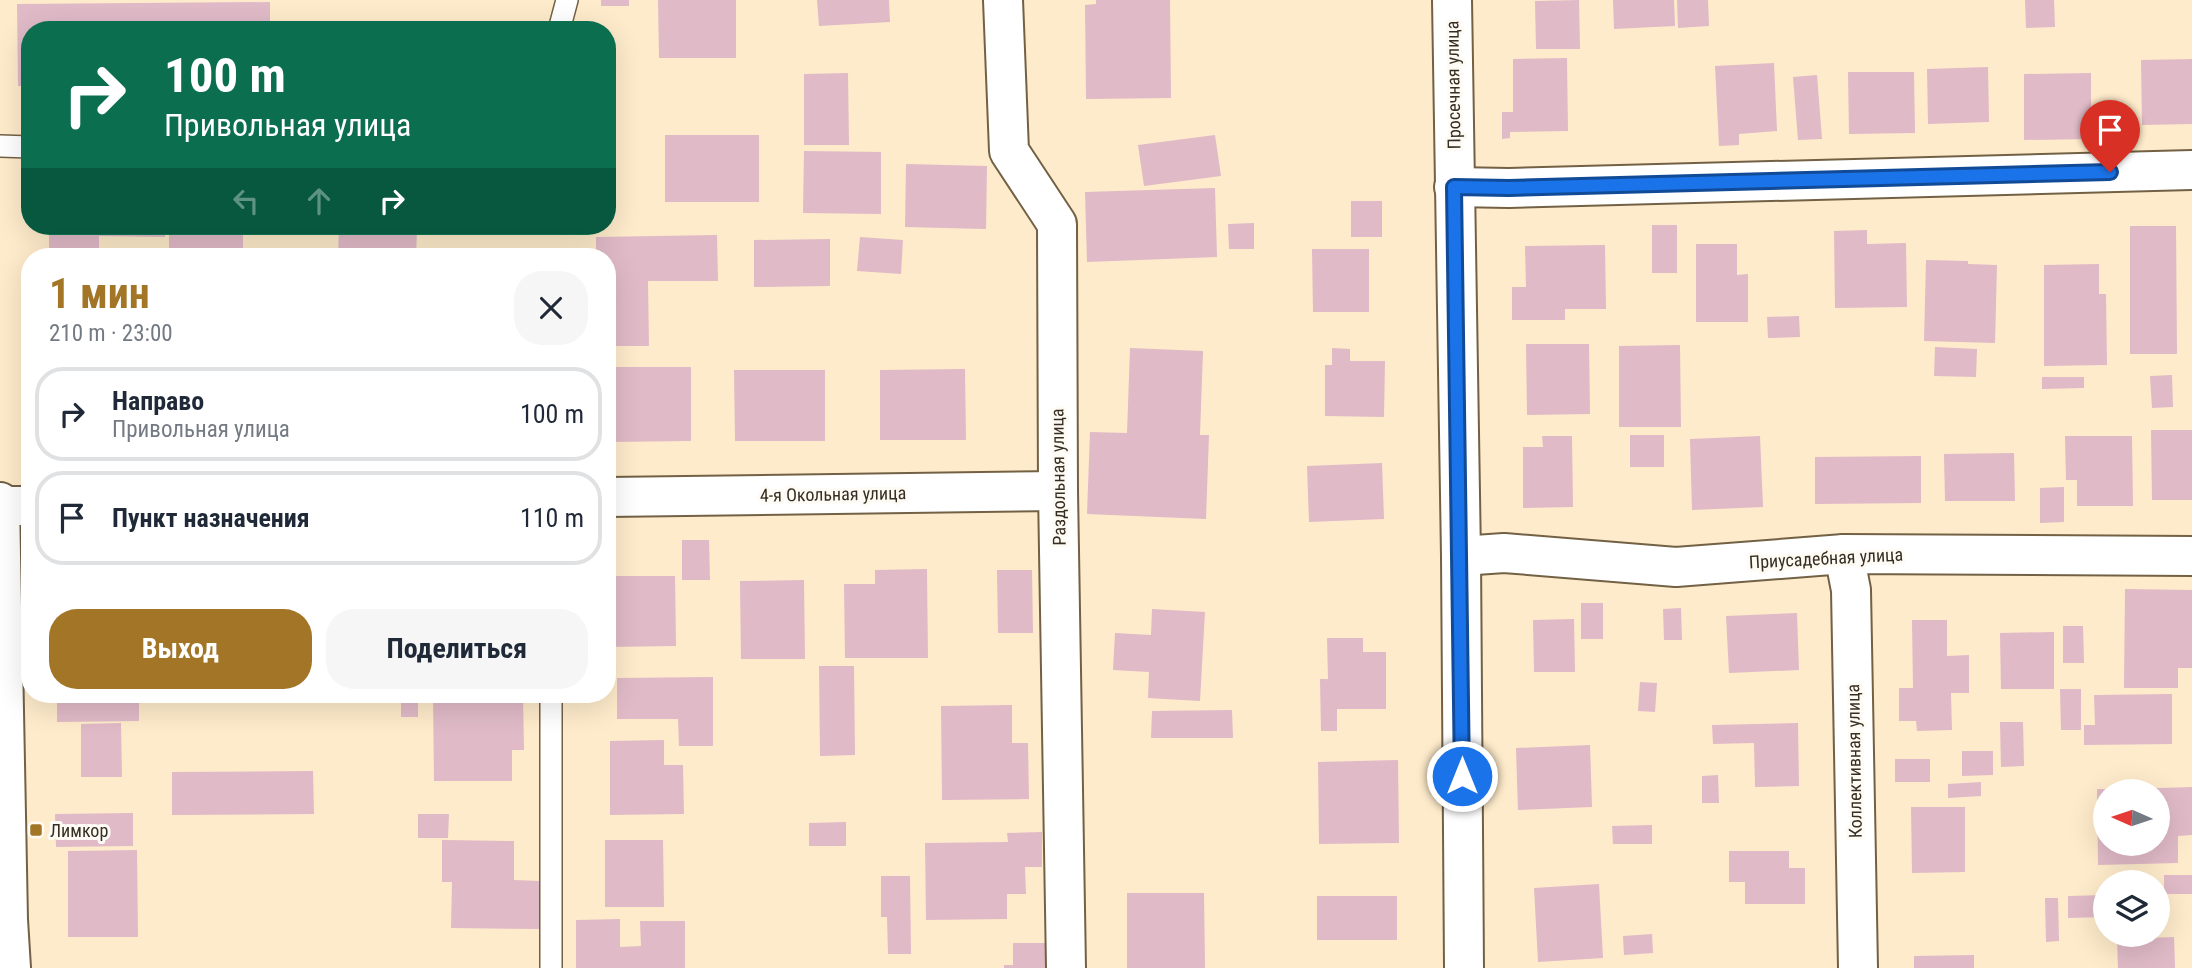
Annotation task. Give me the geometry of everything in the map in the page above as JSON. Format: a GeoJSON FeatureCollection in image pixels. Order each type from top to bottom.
{"type":"FeatureCollection","features":[{"type":"Feature","properties":{"kind":"street","name":"Раздольная улица"},"geometry":{"type":"LineString","coordinates":[[1003,0],[1009,151],[1057,224],[1058,491],[1066,968]]}},
{"type":"Feature","properties":{"kind":"street","name":"Просечная улица"},"geometry":{"type":"LineString","coordinates":[[1452,0],[1461,556],[1464,968]]}},
{"type":"Feature","properties":{"kind":"street"},"geometry":{"type":"LineString","coordinates":[[1454,187],[1509,188],[2192,170]]}},
{"type":"Feature","properties":{"kind":"street","name":"4-я Окольная улица"},"geometry":{"type":"LineString","coordinates":[[616,497],[1058,491]]}},
{"type":"Feature","properties":{"kind":"street"},"geometry":{"type":"LineString","coordinates":[[11,968],[7,907],[0,504],[21,505]]}},
{"type":"Feature","properties":{"kind":"street","name":"Приусадебная улица"},"geometry":{"type":"LineString","coordinates":[[1461,556],[1504,553],[1676,568],[1844,554],[2192,555]]}},
{"type":"Feature","properties":{"kind":"street","name":"Коллективная улица"},"geometry":{"type":"LineString","coordinates":[[1844,554],[1850,590],[1858,968]]}},
{"type":"Feature","properties":{"kind":"lane"},"geometry":{"type":"LineString","coordinates":[[561,21],[567,0]]}},
{"type":"Feature","properties":{"kind":"lane"},"geometry":{"type":"LineString","coordinates":[[0,146],[21,147]]}},
{"type":"Feature","properties":{"kind":"lane"},"geometry":{"type":"LineString","coordinates":[[551,703],[551,968]]}},
{"type":"Feature","properties":{"kind":"building"},"geometry":{"type":"Polygon","coordinates":[[[601,0],[629,0],[629,6],[601,6],[601,0]]]}},
{"type":"Feature","properties":{"kind":"building"},"geometry":{"type":"Polygon","coordinates":[[[658,0],[736,0],[736,58],[659,58],[658,0]]]}},
{"type":"Feature","properties":{"kind":"building"},"geometry":{"type":"Polygon","coordinates":[[[817,0],[889,0],[890,22],[819,26],[817,0]]]}},
{"type":"Feature","properties":{"kind":"building"},"geometry":{"type":"Polygon","coordinates":[[[1096,0],[1170,0],[1171,98],[1086,99],[1085,5],[1096,4],[1096,0]]]}},
{"type":"Feature","properties":{"kind":"building"},"geometry":{"type":"Polygon","coordinates":[[[1579,0],[1580,49],[1536,49],[1535,1],[1579,0]]]}},
{"type":"Feature","properties":{"kind":"building"},"geometry":{"type":"Polygon","coordinates":[[[1613,0],[1674,0],[1675,26],[1614,29],[1613,0]]]}},
{"type":"Feature","properties":{"kind":"building"},"geometry":{"type":"Polygon","coordinates":[[[1677,0],[1708,0],[1709,26],[1678,28],[1677,0]]]}},
{"type":"Feature","properties":{"kind":"building"},"geometry":{"type":"Polygon","coordinates":[[[2025,0],[2054,0],[2055,27],[2026,28],[2025,0]]]}},
{"type":"Feature","properties":{"kind":"building"},"geometry":{"type":"Polygon","coordinates":[[[270,2],[270,21],[21,21],[21,86],[18,86],[17,4],[270,2]]]}},
{"type":"Feature","properties":{"kind":"building"},"geometry":{"type":"Polygon","coordinates":[[[1567,58],[1568,131],[1510,132],[1510,138],[1502,139],[1502,112],[1513,112],[1513,59],[1567,58]]]}},
{"type":"Feature","properties":{"kind":"building"},"geometry":{"type":"Polygon","coordinates":[[[2192,59],[2192,124],[2142,125],[2141,60],[2192,59]]]}},
{"type":"Feature","properties":{"kind":"building"},"geometry":{"type":"Polygon","coordinates":[[[1774,63],[1777,131],[1739,134],[1739,145],[1719,146],[1715,66],[1774,63]]]}},
{"type":"Feature","properties":{"kind":"building"},"geometry":{"type":"Polygon","coordinates":[[[1988,67],[1989,122],[1928,124],[1927,69],[1988,67]]]}},
{"type":"Feature","properties":{"kind":"building"},"geometry":{"type":"Polygon","coordinates":[[[1848,72],[1914,72],[1915,133],[1849,134],[1848,72]]]}},
{"type":"Feature","properties":{"kind":"building"},"geometry":{"type":"Polygon","coordinates":[[[848,73],[849,145],[804,145],[804,74],[848,73]]]}},
{"type":"Feature","properties":{"kind":"building"},"geometry":{"type":"Polygon","coordinates":[[[2091,73],[2091,139],[2024,140],[2024,74],[2091,73]]]}},
{"type":"Feature","properties":{"kind":"building"},"geometry":{"type":"Polygon","coordinates":[[[1817,75],[1822,139],[1798,140],[1793,77],[1817,75]]]}},
{"type":"Feature","properties":{"kind":"building"},"geometry":{"type":"Polygon","coordinates":[[[665,135],[759,135],[759,202],[665,202],[665,135]]]}},
{"type":"Feature","properties":{"kind":"building"},"geometry":{"type":"Polygon","coordinates":[[[1215,135],[1221,176],[1144,186],[1138,145],[1215,135]]]}},
{"type":"Feature","properties":{"kind":"building"},"geometry":{"type":"Polygon","coordinates":[[[804,151],[881,152],[881,214],[803,213],[804,151]]]}},
{"type":"Feature","properties":{"kind":"building"},"geometry":{"type":"Polygon","coordinates":[[[906,164],[987,166],[986,229],[905,227],[906,164]]]}},
{"type":"Feature","properties":{"kind":"building"},"geometry":{"type":"Polygon","coordinates":[[[1215,188],[1217,257],[1087,262],[1085,192],[1215,188]]]}},
{"type":"Feature","properties":{"kind":"building"},"geometry":{"type":"Polygon","coordinates":[[[1351,201],[1382,201],[1382,237],[1351,237],[1351,201]]]}},
{"type":"Feature","properties":{"kind":"building"},"geometry":{"type":"Polygon","coordinates":[[[1254,223],[1254,249],[1229,249],[1228,224],[1254,223]]]}},
{"type":"Feature","properties":{"kind":"building"},"geometry":{"type":"Polygon","coordinates":[[[1652,225],[1677,225],[1677,273],[1652,273],[1652,225]]]}},
{"type":"Feature","properties":{"kind":"building"},"geometry":{"type":"Polygon","coordinates":[[[2130,226],[2176,226],[2177,354],[2130,354],[2130,226]]]}},
{"type":"Feature","properties":{"kind":"building"},"geometry":{"type":"Polygon","coordinates":[[[1867,230],[1867,244],[1906,243],[1907,307],[1835,308],[1834,231],[1867,230]]]}},
{"type":"Feature","properties":{"kind":"building"},"geometry":{"type":"Polygon","coordinates":[[[49,235],[165,235],[99,236],[99,248],[49,248],[49,235]]]}},
{"type":"Feature","properties":{"kind":"building"},"geometry":{"type":"Polygon","coordinates":[[[169,235],[243,235],[243,248],[169,248],[169,235]]]}},
{"type":"Feature","properties":{"kind":"building"},"geometry":{"type":"Polygon","coordinates":[[[339,235],[417,235],[416,248],[338,248],[339,235]]]}},
{"type":"Feature","properties":{"kind":"building"},"geometry":{"type":"Polygon","coordinates":[[[717,235],[718,281],[648,281],[649,346],[616,346],[616,248],[596,248],[596,237],[717,235]]]}},
{"type":"Feature","properties":{"kind":"building"},"geometry":{"type":"Polygon","coordinates":[[[860,237],[903,240],[901,274],[857,271],[860,237]]]}},
{"type":"Feature","properties":{"kind":"building"},"geometry":{"type":"Polygon","coordinates":[[[830,239],[830,286],[754,287],[754,240],[830,239]]]}},
{"type":"Feature","properties":{"kind":"building"},"geometry":{"type":"Polygon","coordinates":[[[1696,244],[1737,244],[1737,275],[1748,274],[1748,322],[1696,322],[1696,244]]]}},
{"type":"Feature","properties":{"kind":"building"},"geometry":{"type":"Polygon","coordinates":[[[1605,245],[1606,309],[1565,309],[1565,320],[1512,320],[1512,287],[1526,287],[1525,246],[1605,245]]]}},
{"type":"Feature","properties":{"kind":"building"},"geometry":{"type":"Polygon","coordinates":[[[1312,249],[1369,249],[1369,312],[1313,312],[1312,249]]]}},
{"type":"Feature","properties":{"kind":"building"},"geometry":{"type":"Polygon","coordinates":[[[1926,260],[1997,265],[1995,343],[1924,341],[1926,260]]]}},
{"type":"Feature","properties":{"kind":"building"},"geometry":{"type":"Polygon","coordinates":[[[2099,264],[2099,294],[2106,294],[2107,365],[2044,366],[2044,265],[2099,264]]]}},
{"type":"Feature","properties":{"kind":"building"},"geometry":{"type":"Polygon","coordinates":[[[1799,316],[1800,337],[1768,338],[1767,317],[1799,316]]]}},
{"type":"Feature","properties":{"kind":"building"},"geometry":{"type":"Polygon","coordinates":[[[1526,344],[1589,344],[1590,414],[1527,415],[1526,344]]]}},
{"type":"Feature","properties":{"kind":"building"},"geometry":{"type":"Polygon","coordinates":[[[1680,345],[1681,427],[1619,427],[1619,346],[1680,345]]]}},
{"type":"Feature","properties":{"kind":"building"},"geometry":{"type":"Polygon","coordinates":[[[1935,347],[1977,349],[1976,377],[1934,376],[1935,347]]]}},
{"type":"Feature","properties":{"kind":"building"},"geometry":{"type":"Polygon","coordinates":[[[1130,348],[1203,351],[1200,435],[1209,435],[1206,519],[1087,514],[1090,432],[1127,433],[1130,348]]]}},
{"type":"Feature","properties":{"kind":"building"},"geometry":{"type":"Polygon","coordinates":[[[1332,348],[1350,349],[1350,361],[1385,361],[1384,417],[1325,416],[1325,365],[1332,365],[1332,348]]]}},
{"type":"Feature","properties":{"kind":"building"},"geometry":{"type":"Polygon","coordinates":[[[616,367],[691,367],[691,441],[616,442],[616,367]]]}},
{"type":"Feature","properties":{"kind":"building"},"geometry":{"type":"Polygon","coordinates":[[[965,369],[966,440],[880,440],[880,370],[965,369]]]}},
{"type":"Feature","properties":{"kind":"building"},"geometry":{"type":"Polygon","coordinates":[[[734,370],[825,370],[825,441],[735,441],[734,370]]]}},
{"type":"Feature","properties":{"kind":"building"},"geometry":{"type":"Polygon","coordinates":[[[2172,375],[2173,407],[2152,408],[2150,376],[2172,375]]]}},
{"type":"Feature","properties":{"kind":"building"},"geometry":{"type":"Polygon","coordinates":[[[2042,377],[2084,377],[2084,388],[2042,389],[2042,377]]]}},
{"type":"Feature","properties":{"kind":"building"},"geometry":{"type":"Polygon","coordinates":[[[2151,430],[2192,430],[2192,500],[2152,500],[2151,430]]]}},
{"type":"Feature","properties":{"kind":"building"},"geometry":{"type":"Polygon","coordinates":[[[1630,435],[1664,435],[1664,467],[1630,467],[1630,435]]]}},
{"type":"Feature","properties":{"kind":"building"},"geometry":{"type":"Polygon","coordinates":[[[1542,436],[1572,436],[1573,507],[1523,508],[1523,447],[1543,447],[1542,436]]]}},
{"type":"Feature","properties":{"kind":"building"},"geometry":{"type":"Polygon","coordinates":[[[1760,436],[1763,507],[1692,510],[1690,439],[1760,436]]]}},
{"type":"Feature","properties":{"kind":"building"},"geometry":{"type":"Polygon","coordinates":[[[2065,436],[2132,436],[2133,506],[2077,506],[2077,480],[2066,480],[2065,436]]]}},
{"type":"Feature","properties":{"kind":"building"},"geometry":{"type":"Polygon","coordinates":[[[2014,453],[2015,501],[1945,501],[1944,454],[2014,453]]]}},
{"type":"Feature","properties":{"kind":"building"},"geometry":{"type":"Polygon","coordinates":[[[1921,456],[1921,503],[1815,504],[1815,457],[1921,456]]]}},
{"type":"Feature","properties":{"kind":"building"},"geometry":{"type":"Polygon","coordinates":[[[1382,463],[1384,519],[1309,522],[1307,466],[1382,463]]]}},
{"type":"Feature","properties":{"kind":"building"},"geometry":{"type":"Polygon","coordinates":[[[2064,487],[2064,522],[2040,523],[2040,488],[2064,487]]]}},
{"type":"Feature","properties":{"kind":"building"},"geometry":{"type":"Polygon","coordinates":[[[682,540],[709,540],[710,580],[682,580],[682,540]]]}},
{"type":"Feature","properties":{"kind":"building"},"geometry":{"type":"Polygon","coordinates":[[[927,569],[928,658],[845,658],[844,584],[875,584],[875,570],[927,569]]]}},
{"type":"Feature","properties":{"kind":"building"},"geometry":{"type":"Polygon","coordinates":[[[997,570],[1032,570],[1033,633],[998,633],[997,570]]]}},
{"type":"Feature","properties":{"kind":"building"},"geometry":{"type":"Polygon","coordinates":[[[616,576],[675,576],[676,646],[616,647],[616,576]]]}},
{"type":"Feature","properties":{"kind":"building"},"geometry":{"type":"Polygon","coordinates":[[[804,580],[805,659],[741,659],[740,581],[804,580]]]}},
{"type":"Feature","properties":{"kind":"building"},"geometry":{"type":"Polygon","coordinates":[[[2125,589],[2192,590],[2192,668],[2178,668],[2178,688],[2124,688],[2125,589]]]}},
{"type":"Feature","properties":{"kind":"building"},"geometry":{"type":"Polygon","coordinates":[[[1581,603],[1603,603],[1603,639],[1581,639],[1581,603]]]}},
{"type":"Feature","properties":{"kind":"building"},"geometry":{"type":"Polygon","coordinates":[[[1681,608],[1682,640],[1664,640],[1663,609],[1681,608]]]}},
{"type":"Feature","properties":{"kind":"building"},"geometry":{"type":"Polygon","coordinates":[[[1152,609],[1205,612],[1200,701],[1148,698],[1149,672],[1113,670],[1115,633],[1151,635],[1152,609]]]}},
{"type":"Feature","properties":{"kind":"building"},"geometry":{"type":"Polygon","coordinates":[[[1797,613],[1799,670],[1729,673],[1726,616],[1797,613]]]}},
{"type":"Feature","properties":{"kind":"building"},"geometry":{"type":"Polygon","coordinates":[[[1574,619],[1575,672],[1534,672],[1533,620],[1574,619]]]}},
{"type":"Feature","properties":{"kind":"building"},"geometry":{"type":"Polygon","coordinates":[[[1912,620],[1947,620],[1947,656],[1969,655],[1969,693],[1951,693],[1952,730],[1917,731],[1916,721],[1899,721],[1899,688],[1913,688],[1912,620]]]}},
{"type":"Feature","properties":{"kind":"building"},"geometry":{"type":"Polygon","coordinates":[[[2063,626],[2083,626],[2084,663],[2063,663],[2063,626]]]}},
{"type":"Feature","properties":{"kind":"building"},"geometry":{"type":"Polygon","coordinates":[[[2054,632],[2054,689],[2001,689],[2000,633],[2054,632]]]}},
{"type":"Feature","properties":{"kind":"building"},"geometry":{"type":"Polygon","coordinates":[[[1327,638],[1363,638],[1363,652],[1386,652],[1386,709],[1337,709],[1337,731],[1321,731],[1320,679],[1328,679],[1327,638]]]}},
{"type":"Feature","properties":{"kind":"building"},"geometry":{"type":"Polygon","coordinates":[[[819,666],[854,666],[855,755],[820,756],[819,666]]]}},
{"type":"Feature","properties":{"kind":"building"},"geometry":{"type":"Polygon","coordinates":[[[713,677],[713,746],[679,746],[678,719],[617,719],[617,678],[713,677]]]}},
{"type":"Feature","properties":{"kind":"building"},"geometry":{"type":"Polygon","coordinates":[[[1640,682],[1657,683],[1655,712],[1638,711],[1640,682]]]}},
{"type":"Feature","properties":{"kind":"building"},"geometry":{"type":"Polygon","coordinates":[[[2060,689],[2081,689],[2081,730],[2061,730],[2060,689]]]}},
{"type":"Feature","properties":{"kind":"building"},"geometry":{"type":"Polygon","coordinates":[[[2172,694],[2172,744],[2084,745],[2084,725],[2095,725],[2094,695],[2172,694]]]}},
{"type":"Feature","properties":{"kind":"building"},"geometry":{"type":"Polygon","coordinates":[[[57,703],[139,703],[139,721],[57,722],[57,703]]]}},
{"type":"Feature","properties":{"kind":"building"},"geometry":{"type":"Polygon","coordinates":[[[401,703],[418,703],[418,717],[401,717],[401,703]]]}},
{"type":"Feature","properties":{"kind":"building"},"geometry":{"type":"Polygon","coordinates":[[[433,703],[523,703],[524,750],[512,750],[512,781],[434,781],[433,703]]]}},
{"type":"Feature","properties":{"kind":"building"},"geometry":{"type":"Polygon","coordinates":[[[1012,705],[1012,743],[1028,743],[1029,799],[942,800],[941,706],[1012,705]]]}},
{"type":"Feature","properties":{"kind":"building"},"geometry":{"type":"Polygon","coordinates":[[[1232,710],[1233,738],[1151,738],[1152,711],[1232,710]]]}},
{"type":"Feature","properties":{"kind":"building"},"geometry":{"type":"Polygon","coordinates":[[[2000,722],[2023,722],[2024,766],[2001,767],[2000,722]]]}},
{"type":"Feature","properties":{"kind":"building"},"geometry":{"type":"Polygon","coordinates":[[[121,723],[122,777],[81,777],[81,724],[121,723]]]}},
{"type":"Feature","properties":{"kind":"building"},"geometry":{"type":"Polygon","coordinates":[[[1798,723],[1799,786],[1755,787],[1754,743],[1713,744],[1712,725],[1798,723]]]}},
{"type":"Feature","properties":{"kind":"building"},"geometry":{"type":"Polygon","coordinates":[[[664,740],[664,765],[683,765],[684,814],[610,815],[610,741],[664,740]]]}},
{"type":"Feature","properties":{"kind":"building"},"geometry":{"type":"Polygon","coordinates":[[[1590,745],[1592,807],[1518,810],[1516,748],[1590,745]]]}},
{"type":"Feature","properties":{"kind":"building"},"geometry":{"type":"Polygon","coordinates":[[[1962,751],[1993,751],[1993,775],[1962,776],[1962,751]]]}},
{"type":"Feature","properties":{"kind":"building"},"geometry":{"type":"Polygon","coordinates":[[[1895,759],[1930,759],[1930,782],[1895,782],[1895,759]]]}},
{"type":"Feature","properties":{"kind":"building"},"geometry":{"type":"Polygon","coordinates":[[[1398,760],[1399,843],[1319,844],[1318,762],[1398,760]]]}},
{"type":"Feature","properties":{"kind":"building"},"geometry":{"type":"Polygon","coordinates":[[[313,771],[314,814],[172,815],[172,772],[313,771]]]}},
{"type":"Feature","properties":{"kind":"building"},"geometry":{"type":"Polygon","coordinates":[[[1718,775],[1719,803],[1702,803],[1702,776],[1718,775]]]}},
{"type":"Feature","properties":{"kind":"building"},"geometry":{"type":"Polygon","coordinates":[[[1981,782],[1981,796],[1948,798],[1948,784],[1981,782]]]}},
{"type":"Feature","properties":{"kind":"building"},"geometry":{"type":"Polygon","coordinates":[[[2192,787],[2192,835],[2178,836],[2178,863],[2098,865],[2098,856],[2170,856],[2170,788],[2192,787]]]}},
{"type":"Feature","properties":{"kind":"building"},"geometry":{"type":"Polygon","coordinates":[[[1911,807],[1965,807],[1965,872],[1912,873],[1911,807]]]}},
{"type":"Feature","properties":{"kind":"building"},"geometry":{"type":"Polygon","coordinates":[[[133,813],[133,846],[56,847],[55,814],[133,813]]]}},
{"type":"Feature","properties":{"kind":"building"},"geometry":{"type":"Polygon","coordinates":[[[418,814],[449,814],[448,838],[418,838],[418,814]]]}},
{"type":"Feature","properties":{"kind":"building"},"geometry":{"type":"Polygon","coordinates":[[[846,822],[846,846],[809,846],[809,823],[846,822]]]}},
{"type":"Feature","properties":{"kind":"building"},"geometry":{"type":"Polygon","coordinates":[[[1652,825],[1652,844],[1613,844],[1612,826],[1652,825]]]}},
{"type":"Feature","properties":{"kind":"building"},"geometry":{"type":"Polygon","coordinates":[[[1042,832],[1042,867],[1025,867],[1026,894],[1007,894],[1007,919],[926,920],[925,843],[1008,842],[1007,833],[1042,832]]]}},
{"type":"Feature","properties":{"kind":"building"},"geometry":{"type":"Polygon","coordinates":[[[442,840],[514,841],[514,880],[540,881],[540,929],[451,928],[452,882],[442,882],[442,840]]]}},
{"type":"Feature","properties":{"kind":"building"},"geometry":{"type":"Polygon","coordinates":[[[605,840],[663,840],[664,907],[605,907],[605,840]]]}},
{"type":"Feature","properties":{"kind":"building"},"geometry":{"type":"Polygon","coordinates":[[[137,850],[138,937],[68,937],[68,851],[137,850]]]}},
{"type":"Feature","properties":{"kind":"building"},"geometry":{"type":"Polygon","coordinates":[[[1729,851],[1789,851],[1789,868],[1805,868],[1805,904],[1745,904],[1745,882],[1729,882],[1729,851]]]}},
{"type":"Feature","properties":{"kind":"building"},"geometry":{"type":"Polygon","coordinates":[[[2170,875],[2192,875],[2192,894],[2170,894],[2170,875]]]}},
{"type":"Feature","properties":{"kind":"building"},"geometry":{"type":"Polygon","coordinates":[[[881,876],[910,876],[911,954],[888,954],[887,917],[881,917],[881,876]]]}},
{"type":"Feature","properties":{"kind":"building"},"geometry":{"type":"Polygon","coordinates":[[[1599,884],[1603,958],[1538,962],[1534,888],[1599,884]]]}},
{"type":"Feature","properties":{"kind":"building"},"geometry":{"type":"Polygon","coordinates":[[[1127,893],[1204,893],[1205,968],[1127,968],[1127,893]]]}},
{"type":"Feature","properties":{"kind":"building"},"geometry":{"type":"Polygon","coordinates":[[[2093,895],[2093,917],[2068,918],[2068,896],[2093,895]]]}},
{"type":"Feature","properties":{"kind":"building"},"geometry":{"type":"Polygon","coordinates":[[[1317,896],[1397,896],[1397,940],[1317,940],[1317,896]]]}},
{"type":"Feature","properties":{"kind":"building"},"geometry":{"type":"Polygon","coordinates":[[[2045,898],[2058,898],[2059,941],[2046,942],[2045,898]]]}},
{"type":"Feature","properties":{"kind":"building"},"geometry":{"type":"Polygon","coordinates":[[[620,919],[620,947],[641,946],[640,921],[685,921],[685,968],[576,968],[576,920],[620,919]]]}},
{"type":"Feature","properties":{"kind":"building"},"geometry":{"type":"Polygon","coordinates":[[[1652,934],[1653,953],[1624,955],[1623,936],[1652,934]]]}},
{"type":"Feature","properties":{"kind":"building"},"geometry":{"type":"Polygon","coordinates":[[[2170,937],[2174,937],[2175,968],[2118,968],[2117,947],[2170,947],[2170,937]]]}},
{"type":"Feature","properties":{"kind":"building"},"geometry":{"type":"Polygon","coordinates":[[[1013,943],[1045,943],[1045,968],[1004,968],[1004,965],[1013,965],[1013,943]]]}},
{"type":"Feature","properties":{"kind":"building"},"geometry":{"type":"Polygon","coordinates":[[[1974,955],[1974,968],[1914,968],[1914,956],[1974,955]]]}},
{"type":"Feature","properties":{"kind":"place","name":"Лимкор"},"geometry":{"type":"Point","coordinates":[36,830]}},
{"type":"Feature","properties":{"kind":"route"},"geometry":{"type":"LineString","coordinates":[[1462,776],[1454,187],[1509,188],[2110,172]]}}]}
